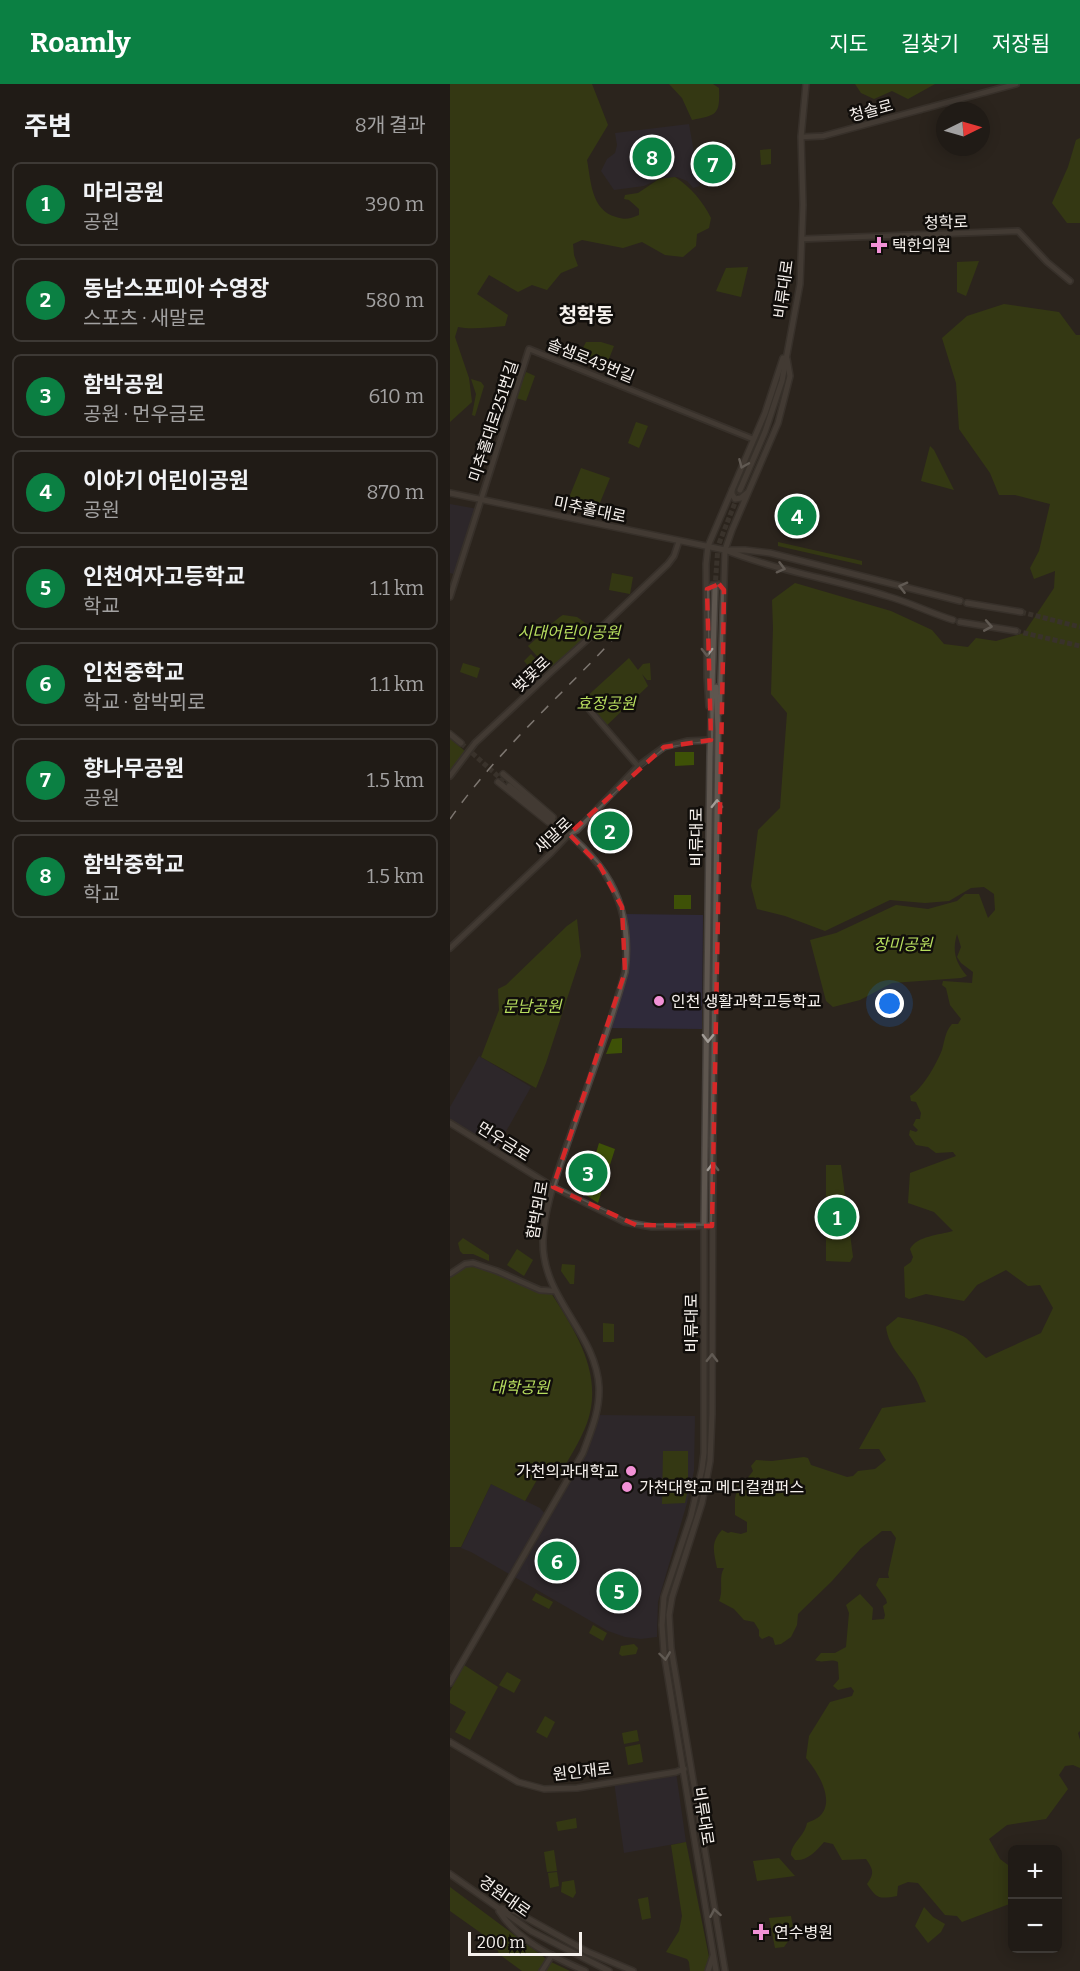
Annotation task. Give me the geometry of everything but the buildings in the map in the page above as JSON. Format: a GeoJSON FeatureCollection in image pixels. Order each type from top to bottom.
{"type":"FeatureCollection","features":[{"type":"Feature","properties":{"kind":"main road","name":"비류대로"},"geometry":{"type":"LineString","coordinates":[[740,490],[765,432],[782,381],[800,284],[801,137],[806,84]]}},
{"type":"Feature","properties":{"kind":"main road"},"geometry":{"type":"LineString","coordinates":[[710,728],[706,590],[708,546],[765,413],[786,351]]}},
{"type":"Feature","properties":{"kind":"main road"},"geometry":{"type":"LineString","coordinates":[[718,730],[723,654],[725,550],[778,423],[790,376],[786,351]]}},
{"type":"Feature","properties":{"kind":"main road"},"geometry":{"type":"LineString","coordinates":[[732,489],[735,499],[741,498],[749,491]]}},
{"type":"Feature","properties":{"kind":"main road","name":"미추홀대로"},"geometry":{"type":"LineString","coordinates":[[450,493],[725,550],[764,564],[889,596],[929,613],[953,620]]}},
{"type":"Feature","properties":{"kind":"main road","name":"미추홀대로"},"geometry":{"type":"LineString","coordinates":[[725,550],[770,553],[960,601]]}},
{"type":"Feature","properties":{"kind":"main road"},"geometry":{"type":"LineString","coordinates":[[706,590],[715,584],[719,584],[724,590]]}},
{"type":"Feature","properties":{"kind":"main road","name":"비류대로"},"geometry":{"type":"LineString","coordinates":[[715,588],[710,728],[704,1226],[705,1420],[702,1469],[691,1516],[666,1585],[662,1612],[664,1653],[716,1971]]}},
{"type":"Feature","properties":{"kind":"main road"},"geometry":{"type":"LineString","coordinates":[[967,603],[1021,612]]}},
{"type":"Feature","properties":{"kind":"main road"},"geometry":{"type":"LineString","coordinates":[[960,622],[1016,631]]}},
{"type":"Feature","properties":{"kind":"main road","name":"비류대로"},"geometry":{"type":"LineString","coordinates":[[714,664],[718,730],[710,1461],[702,1503],[674,1584],[669,1615],[671,1648],[725,1970]]}},
{"type":"Feature","properties":{"kind":"main road"},"geometry":{"type":"LineString","coordinates":[[450,734],[461,743]]}},
{"type":"Feature","properties":{"kind":"main road"},"geometry":{"type":"LineString","coordinates":[[503,774],[564,826],[569,834]]}},
{"type":"Feature","properties":{"kind":"main road"},"geometry":{"type":"LineString","coordinates":[[498,782],[560,832],[569,834]]}},
{"type":"Feature","properties":{"kind":"main road","name":"함박뫼로"},"geometry":{"type":"LineString","coordinates":[[450,1683],[584,1453],[595,1422],[598,1404],[599,1386],[592,1357],[554,1291],[549,1277],[543,1231],[553,1187],[625,972],[626,925],[614,887],[591,854],[509,786]]}},
{"type":"Feature","properties":{"kind":"main road","name":"먼우금로"},"geometry":{"type":"LineString","coordinates":[[450,1123],[553,1187],[624,1222],[652,1227],[712,1226]]}},
{"type":"Feature","properties":{"kind":"main road","name":"원인재로"},"geometry":{"type":"LineString","coordinates":[[450,1742],[518,1782],[544,1789],[577,1788],[691,1766]]}},
{"type":"Feature","properties":{"kind":"main road","name":"경원대로"},"geometry":{"type":"LineString","coordinates":[[450,1874],[531,1931],[609,1971]]}},
{"type":"Feature","properties":{"kind":"main road"},"geometry":{"type":"LineString","coordinates":[[496,1907],[508,1926],[532,1944],[585,1971]]}},
{"type":"Feature","properties":{"kind":"main road"},"geometry":{"type":"LineString","coordinates":[[496,1907],[516,1912],[588,1952],[633,1971]]}},
{"type":"Feature","properties":{"kind":"main road"},"geometry":{"type":"LineString","coordinates":[[708,1971],[713,1955]]}},
{"type":"Feature","properties":{"kind":"street","name":"청솔로"},"geometry":{"type":"LineString","coordinates":[[801,137],[823,136],[1016,84]]}},
{"type":"Feature","properties":{"kind":"street","name":"청학로"},"geometry":{"type":"LineString","coordinates":[[802,239],[1018,231],[1047,262],[1070,281]]}},
{"type":"Feature","properties":{"kind":"street","name":"솔샘로43번길"},"geometry":{"type":"LineString","coordinates":[[529,349],[753,439]]}},
{"type":"Feature","properties":{"kind":"street","name":"미추홀대로251번길"},"geometry":{"type":"LineString","coordinates":[[450,597],[529,349]]}},
{"type":"Feature","properties":{"kind":"street","name":"벚꽃로"},"geometry":{"type":"LineString","coordinates":[[450,776],[475,742],[668,564],[674,556],[679,541]]}},
{"type":"Feature","properties":{"kind":"street"},"geometry":{"type":"LineString","coordinates":[[582,701],[638,766]]}},
{"type":"Feature","properties":{"kind":"street","name":"새말로"},"geometry":{"type":"LineString","coordinates":[[450,948],[551,854],[569,834],[577,830],[638,766],[664,747],[687,741],[710,740]]}},
{"type":"Feature","properties":{"kind":"street"},"geometry":{"type":"LineString","coordinates":[[450,1274],[465,1264],[473,1263],[540,1290],[554,1291]]}},
{"type":"Feature","properties":{"kind":"street"},"geometry":{"type":"LineString","coordinates":[[542,1971],[552,1955]]}},
{"type":"Feature","properties":{"kind":"highlighted area"},"geometry":{"type":"Polygon","coordinates":[[[719,584],[724,590],[712,1226],[636,1225],[553,1187],[625,972],[622,907],[600,866],[569,834],[664,747],[711,740],[707,589],[719,584]]]}},
{"type":"Feature","properties":{"kind":"shaded area"},"geometry":{"type":"Polygon","coordinates":[[[689,124],[700,186],[693,188],[687,181],[677,177],[659,179],[644,186],[614,190],[601,171],[607,159],[615,153],[617,145],[615,133],[689,124]]]}},
{"type":"Feature","properties":{"kind":"shaded area"},"geometry":{"type":"Polygon","coordinates":[[[450,504],[478,509],[457,575],[450,573],[450,504]]]}},
{"type":"Feature","properties":{"kind":"shaded area"},"geometry":{"type":"Polygon","coordinates":[[[623,914],[703,915],[702,1029],[607,1028],[625,972],[623,914]]]}},
{"type":"Feature","properties":{"kind":"shaded area"},"geometry":{"type":"Polygon","coordinates":[[[479,1056],[531,1087],[495,1151],[450,1123],[450,1107],[479,1056]]]}},
{"type":"Feature","properties":{"kind":"shaded area"},"geometry":{"type":"Polygon","coordinates":[[[596,1415],[695,1416],[694,1471],[658,1602],[657,1637],[641,1639],[625,1637],[608,1631],[461,1548],[491,1484],[540,1508],[547,1516],[583,1453],[596,1415]]]}},
{"type":"Feature","properties":{"kind":"shaded area"},"geometry":{"type":"Polygon","coordinates":[[[676,1772],[686,1842],[624,1853],[614,1782],[676,1772]]]}},
{"type":"Feature","properties":{"kind":"green space"},"geometry":{"type":"Polygon","coordinates":[[[450,84],[592,84],[608,125],[587,160],[591,185],[601,208],[619,218],[628,219],[639,215],[639,209],[629,200],[624,199],[625,195],[638,193],[659,179],[675,177],[696,195],[711,218],[709,228],[697,234],[696,246],[683,257],[665,255],[642,242],[623,248],[582,240],[573,244],[578,266],[561,273],[547,290],[532,285],[518,292],[489,275],[477,294],[508,315],[505,326],[458,327],[455,337],[469,378],[472,402],[450,422],[450,84]]]}},
{"type":"Feature","properties":{"kind":"green space"},"geometry":{"type":"Polygon","coordinates":[[[669,84],[713,84],[719,88],[717,109],[712,115],[692,120],[682,98],[669,84]]]}},
{"type":"Feature","properties":{"kind":"green space"},"geometry":{"type":"Polygon","coordinates":[[[855,84],[935,84],[908,99],[892,91],[874,99],[861,93],[855,84]]]}},
{"type":"Feature","properties":{"kind":"green space"},"geometry":{"type":"Polygon","coordinates":[[[1080,138],[1080,223],[1067,223],[1052,203],[1068,167],[1076,140],[1080,138]]]}},
{"type":"Feature","properties":{"kind":"green space"},"geometry":{"type":"Polygon","coordinates":[[[723,147],[727,161],[737,172],[699,177],[694,153],[723,147]]]}},
{"type":"Feature","properties":{"kind":"green space"},"geometry":{"type":"Polygon","coordinates":[[[771,149],[771,164],[761,165],[760,150],[771,149]]]}},
{"type":"Feature","properties":{"kind":"green space"},"geometry":{"type":"Polygon","coordinates":[[[979,261],[966,296],[957,292],[957,262],[979,261]]]}},
{"type":"Feature","properties":{"kind":"green space"},"geometry":{"type":"Polygon","coordinates":[[[748,267],[741,297],[716,291],[726,268],[748,267]]]}},
{"type":"Feature","properties":{"kind":"green space","name":"장미공원"},"geometry":{"type":"Polygon","coordinates":[[[1004,304],[1059,312],[1076,335],[1080,335],[1080,1731],[1078,1733],[1080,1768],[1073,1765],[1065,1766],[1059,1775],[1068,1789],[1046,1819],[1007,1825],[989,1839],[1000,1859],[1008,1865],[1008,1905],[962,1922],[957,1916],[945,1915],[918,1883],[908,1882],[898,1886],[897,1896],[879,1897],[867,1884],[872,1871],[866,1859],[842,1860],[833,1844],[824,1842],[804,1859],[795,1860],[791,1855],[807,1823],[820,1816],[826,1802],[823,1786],[806,1758],[809,1736],[830,1702],[852,1696],[854,1691],[851,1687],[838,1690],[833,1686],[839,1679],[838,1662],[815,1660],[821,1653],[835,1653],[846,1647],[849,1613],[846,1605],[860,1594],[873,1608],[872,1620],[884,1619],[883,1606],[887,1603],[876,1585],[879,1578],[889,1578],[896,1538],[891,1531],[882,1531],[861,1548],[832,1581],[798,1614],[797,1625],[791,1637],[775,1645],[773,1638],[769,1636],[762,1639],[759,1636],[759,1630],[754,1622],[744,1620],[734,1609],[719,1601],[724,1568],[717,1568],[714,1548],[716,1539],[722,1530],[728,1533],[747,1532],[747,1522],[735,1515],[735,1498],[738,1486],[743,1484],[753,1471],[751,1466],[756,1460],[772,1461],[804,1457],[808,1458],[811,1465],[847,1477],[853,1476],[858,1471],[875,1469],[886,1460],[879,1449],[859,1449],[882,1408],[926,1402],[916,1379],[893,1347],[888,1335],[886,1327],[898,1317],[952,1331],[966,1338],[986,1358],[1041,1333],[1053,1308],[1040,1285],[1028,1286],[1006,1270],[977,1285],[964,1301],[926,1294],[909,1299],[905,1297],[904,1267],[911,1262],[913,1257],[910,1249],[918,1241],[953,1231],[934,1212],[908,1203],[910,1173],[956,1156],[953,1152],[936,1153],[928,1147],[916,1145],[909,1135],[910,1130],[916,1132],[918,1130],[913,1125],[916,1119],[920,1119],[921,1113],[916,1102],[911,1101],[910,1096],[915,1093],[933,1069],[950,1027],[952,1024],[958,1024],[961,1019],[950,1005],[946,988],[942,985],[943,981],[972,983],[973,972],[957,957],[961,947],[957,934],[956,956],[967,976],[892,983],[860,1000],[833,1007],[826,1001],[810,940],[836,933],[896,905],[928,909],[957,901],[965,894],[979,894],[988,918],[995,910],[994,894],[984,887],[971,888],[949,901],[925,903],[890,900],[825,931],[785,916],[757,909],[751,886],[758,830],[780,808],[787,713],[771,694],[772,600],[795,583],[891,611],[932,630],[944,644],[968,647],[976,638],[996,641],[1024,633],[1054,588],[1055,571],[1034,579],[1030,568],[1039,551],[1050,504],[1015,495],[999,495],[990,473],[959,429],[956,383],[942,338],[967,316],[1004,304]]]}},
{"type":"Feature","properties":{"kind":"green space"},"geometry":{"type":"Polygon","coordinates":[[[586,342],[601,342],[614,346],[605,369],[578,358],[586,342]]]}},
{"type":"Feature","properties":{"kind":"green space"},"geometry":{"type":"Polygon","coordinates":[[[526,372],[535,376],[526,401],[516,398],[526,372]]]}},
{"type":"Feature","properties":{"kind":"green space"},"geometry":{"type":"Polygon","coordinates":[[[471,379],[481,382],[484,386],[475,416],[472,415],[476,394],[471,379]]]}},
{"type":"Feature","properties":{"kind":"green space"},"geometry":{"type":"Polygon","coordinates":[[[636,422],[648,426],[639,448],[628,443],[636,422]]]}},
{"type":"Feature","properties":{"kind":"green space"},"geometry":{"type":"Polygon","coordinates":[[[930,446],[934,450],[954,490],[921,481],[930,446]]]}},
{"type":"Feature","properties":{"kind":"green space"},"geometry":{"type":"Polygon","coordinates":[[[581,468],[610,478],[599,505],[568,500],[581,468]]]}},
{"type":"Feature","properties":{"kind":"green space"},"geometry":{"type":"Polygon","coordinates":[[[790,501],[812,504],[806,532],[780,527],[790,501]]]}},
{"type":"Feature","properties":{"kind":"green space"},"geometry":{"type":"Polygon","coordinates":[[[778,542],[862,561],[862,565],[778,546],[778,542]]]}},
{"type":"Feature","properties":{"kind":"green space"},"geometry":{"type":"Polygon","coordinates":[[[612,573],[633,577],[630,594],[609,590],[612,573]]]}},
{"type":"Feature","properties":{"kind":"green space","name":"시대어린이공원"},"geometry":{"type":"Polygon","coordinates":[[[563,615],[577,617],[597,631],[551,672],[528,646],[563,615]]]}},
{"type":"Feature","properties":{"kind":"green space"},"geometry":{"type":"Polygon","coordinates":[[[531,654],[546,670],[538,677],[524,661],[531,654]]]}},
{"type":"Feature","properties":{"kind":"green space","name":"효정공원"},"geometry":{"type":"Polygon","coordinates":[[[629,658],[638,670],[643,664],[650,663],[651,680],[647,680],[642,674],[648,686],[604,728],[582,701],[629,658]]]}},
{"type":"Feature","properties":{"kind":"green space"},"geometry":{"type":"Polygon","coordinates":[[[463,663],[480,668],[477,678],[460,672],[463,663]]]}},
{"type":"Feature","properties":{"kind":"green space"},"geometry":{"type":"Polygon","coordinates":[[[450,738],[466,752],[450,776],[450,738]]]}},
{"type":"Feature","properties":{"kind":"green space"},"geometry":{"type":"Polygon","coordinates":[[[675,752],[694,752],[694,765],[675,766],[675,752]]]}},
{"type":"Feature","properties":{"kind":"green space"},"geometry":{"type":"Polygon","coordinates":[[[674,895],[691,895],[691,909],[674,909],[674,895]]]}},
{"type":"Feature","properties":{"kind":"green space","name":"문남공원"},"geometry":{"type":"Polygon","coordinates":[[[577,919],[581,956],[536,1088],[481,1057],[499,1010],[498,989],[506,985],[577,919]]]}},
{"type":"Feature","properties":{"kind":"green space"},"geometry":{"type":"Polygon","coordinates":[[[622,1038],[622,1053],[606,1054],[612,1039],[622,1038]]]}},
{"type":"Feature","properties":{"kind":"green space"},"geometry":{"type":"Polygon","coordinates":[[[599,1143],[615,1149],[598,1203],[583,1193],[585,1183],[579,1181],[576,1189],[568,1184],[567,1176],[571,1164],[591,1170],[599,1143]]]}},
{"type":"Feature","properties":{"kind":"green space"},"geometry":{"type":"Polygon","coordinates":[[[826,1165],[841,1165],[853,1257],[850,1262],[826,1261],[826,1165]]]}},
{"type":"Feature","properties":{"kind":"green space"},"geometry":{"type":"Polygon","coordinates":[[[463,1238],[489,1255],[489,1261],[473,1254],[463,1254],[458,1243],[463,1238]]]}},
{"type":"Feature","properties":{"kind":"green space"},"geometry":{"type":"Polygon","coordinates":[[[517,1249],[533,1260],[524,1276],[507,1265],[517,1249]]]}},
{"type":"Feature","properties":{"kind":"green space"},"geometry":{"type":"Polygon","coordinates":[[[562,1264],[575,1265],[574,1284],[570,1284],[561,1271],[562,1264]]]}},
{"type":"Feature","properties":{"kind":"green space","name":"대학공원"},"geometry":{"type":"Polygon","coordinates":[[[466,1266],[488,1269],[529,1288],[551,1293],[570,1323],[585,1355],[592,1388],[587,1423],[558,1477],[543,1469],[525,1501],[491,1484],[461,1547],[450,1547],[450,1276],[466,1266]]]}},
{"type":"Feature","properties":{"kind":"green space"},"geometry":{"type":"Polygon","coordinates":[[[603,1323],[614,1324],[614,1342],[603,1342],[603,1323]]]}},
{"type":"Feature","properties":{"kind":"green space"},"geometry":{"type":"Polygon","coordinates":[[[663,1451],[688,1451],[688,1489],[685,1503],[662,1504],[663,1451]]]}},
{"type":"Feature","properties":{"kind":"green space"},"geometry":{"type":"Polygon","coordinates":[[[536,1593],[553,1602],[549,1609],[532,1600],[536,1593]]]}},
{"type":"Feature","properties":{"kind":"green space"},"geometry":{"type":"Polygon","coordinates":[[[593,1625],[607,1633],[603,1641],[589,1633],[593,1625]]]}},
{"type":"Feature","properties":{"kind":"green space"},"geometry":{"type":"Polygon","coordinates":[[[634,1644],[638,1648],[636,1654],[622,1656],[619,1654],[621,1646],[634,1644]]]}},
{"type":"Feature","properties":{"kind":"green space"},"geometry":{"type":"Polygon","coordinates":[[[464,1665],[498,1687],[470,1740],[455,1732],[466,1712],[450,1703],[450,1691],[464,1665]]]}},
{"type":"Feature","properties":{"kind":"green space"},"geometry":{"type":"Polygon","coordinates":[[[507,1672],[521,1680],[514,1693],[499,1685],[507,1672]]]}},
{"type":"Feature","properties":{"kind":"green space"},"geometry":{"type":"Polygon","coordinates":[[[545,1716],[555,1722],[547,1738],[536,1732],[545,1716]]]}},
{"type":"Feature","properties":{"kind":"green space"},"geometry":{"type":"Polygon","coordinates":[[[637,1730],[639,1741],[624,1744],[622,1733],[637,1730]]]}},
{"type":"Feature","properties":{"kind":"green space"},"geometry":{"type":"Polygon","coordinates":[[[640,1744],[643,1762],[628,1765],[625,1747],[640,1744]]]}},
{"type":"Feature","properties":{"kind":"green space"},"geometry":{"type":"Polygon","coordinates":[[[576,1818],[577,1828],[558,1831],[556,1822],[576,1818]]]}},
{"type":"Feature","properties":{"kind":"green space"},"geometry":{"type":"Polygon","coordinates":[[[686,1842],[709,1957],[708,1971],[690,1971],[687,1959],[666,1952],[679,1931],[682,1916],[671,1845],[686,1842]]]}},
{"type":"Feature","properties":{"kind":"green space"},"geometry":{"type":"Polygon","coordinates":[[[554,1850],[557,1871],[547,1872],[544,1852],[554,1850]]]}},
{"type":"Feature","properties":{"kind":"green space"},"geometry":{"type":"Polygon","coordinates":[[[779,1858],[795,1876],[757,1881],[753,1861],[779,1858]]]}},
{"type":"Feature","properties":{"kind":"green space"},"geometry":{"type":"Polygon","coordinates":[[[557,1872],[559,1886],[550,1888],[548,1873],[557,1872]]]}},
{"type":"Feature","properties":{"kind":"green space"},"geometry":{"type":"Polygon","coordinates":[[[574,1880],[576,1893],[573,1898],[561,1892],[562,1882],[574,1880]]]}},
{"type":"Feature","properties":{"kind":"green space"},"geometry":{"type":"Polygon","coordinates":[[[450,1887],[549,1961],[570,1971],[522,1971],[499,1954],[495,1943],[450,1911],[450,1887]]]}},
{"type":"Feature","properties":{"kind":"green space"},"geometry":{"type":"Polygon","coordinates":[[[648,1897],[651,1918],[642,1920],[638,1899],[648,1897]]]}},
{"type":"Feature","properties":{"kind":"green space"},"geometry":{"type":"Polygon","coordinates":[[[924,1907],[933,1917],[945,1924],[941,1932],[928,1943],[915,1926],[924,1907]]]}},
{"type":"Feature","properties":{"kind":"green space"},"geometry":{"type":"Polygon","coordinates":[[[791,1916],[794,1933],[784,1947],[775,1948],[769,1918],[791,1916]]]}},
{"type":"Feature","properties":{"kind":"tunnel"},"geometry":{"type":"LineString","coordinates":[[715,588],[718,546],[740,490]]}},
{"type":"Feature","properties":{"kind":"tunnel"},"geometry":{"type":"LineString","coordinates":[[1021,612],[1080,627]]}},
{"type":"Feature","properties":{"kind":"tunnel"},"geometry":{"type":"LineString","coordinates":[[1016,631],[1080,646]]}},
{"type":"Feature","properties":{"kind":"tunnel"},"geometry":{"type":"LineString","coordinates":[[461,743],[509,786]]}},
{"type":"Feature","properties":{"kind":"railway"},"geometry":{"type":"LineString","coordinates":[[450,819],[510,746],[619,633]]}},
{"type":"Feature","properties":{"kind":"place","name":"함박중학교"},"geometry":{"type":"Point","coordinates":[652,157]}},
{"type":"Feature","properties":{"kind":"place","name":"향나무공원"},"geometry":{"type":"Point","coordinates":[713,164]}},
{"type":"Feature","properties":{"kind":"place","name":"택한의원"},"geometry":{"type":"Point","coordinates":[879,245]}},
{"type":"Feature","properties":{"kind":"place","name":"이야기 어린이공원"},"geometry":{"type":"Point","coordinates":[797,516]}},
{"type":"Feature","properties":{"kind":"place","name":"동남스포피아 수영장"},"geometry":{"type":"Point","coordinates":[610,831]}},
{"type":"Feature","properties":{"kind":"place","name":"인천 생활과학고등학교"},"geometry":{"type":"Point","coordinates":[659,1001]}},
{"type":"Feature","properties":{"kind":"place","name":"함박공원"},"geometry":{"type":"Point","coordinates":[588,1173]}},
{"type":"Feature","properties":{"kind":"place","name":"마리공원"},"geometry":{"type":"Point","coordinates":[837,1217]}},
{"type":"Feature","properties":{"kind":"place","name":"가천의과대학교"},"geometry":{"type":"Point","coordinates":[631,1471]}},
{"type":"Feature","properties":{"kind":"place","name":"가천대학교 메디컬캠퍼스"},"geometry":{"type":"Point","coordinates":[627,1487]}},
{"type":"Feature","properties":{"kind":"place","name":"인천중학교"},"geometry":{"type":"Point","coordinates":[557,1561]}},
{"type":"Feature","properties":{"kind":"place","name":"인천여자고등학교"},"geometry":{"type":"Point","coordinates":[619,1591]}},
{"type":"Feature","properties":{"kind":"place","name":"연수병원"},"geometry":{"type":"Point","coordinates":[761,1932]}},
{"type":"Feature","properties":{"kind":"district","name":"청학동"},"geometry":{"type":"Point","coordinates":[586,315]}}]}
